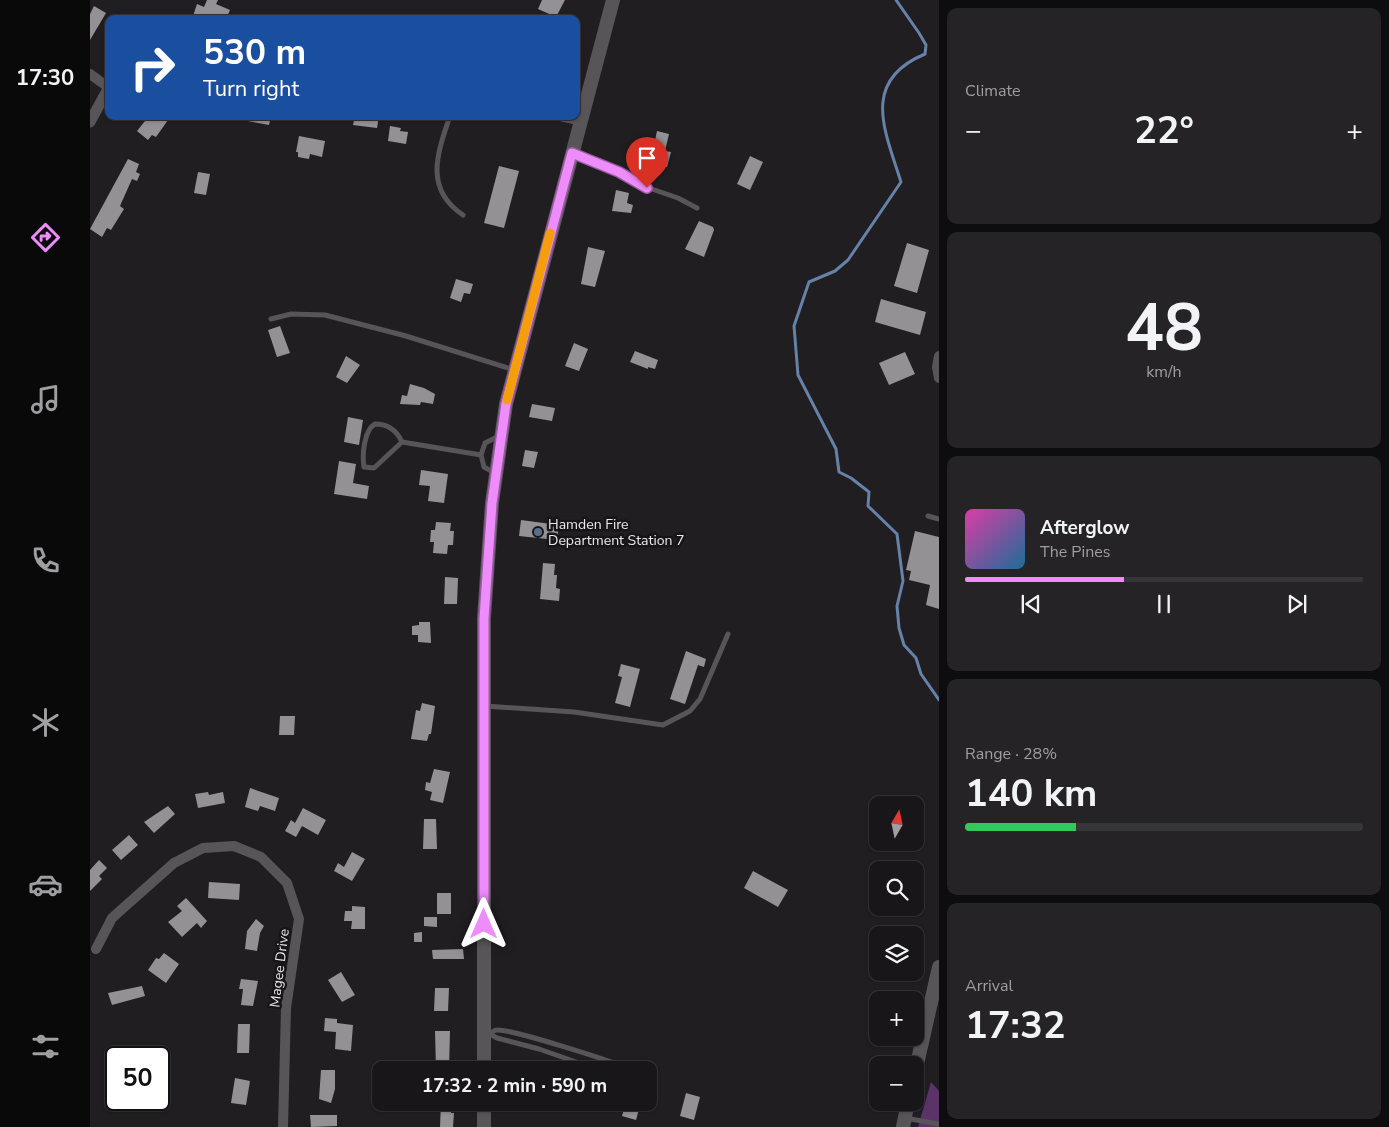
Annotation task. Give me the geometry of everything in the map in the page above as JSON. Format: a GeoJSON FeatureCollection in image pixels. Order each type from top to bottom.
{"type":"FeatureCollection","features":[{"type":"Feature","properties":{"kind":"main road"},"geometry":{"type":"LineString","coordinates":[[485,1061],[487,1033],[484,618],[497,474],[502,435],[515,370],[613,0]]}},
{"type":"Feature","properties":{"kind":"main road"},"geometry":{"type":"LineString","coordinates":[[919,1056],[939,967]]}},
{"type":"Feature","properties":{"kind":"main road"},"geometry":{"type":"LineString","coordinates":[[484,1111],[484,1127]]}},
{"type":"Feature","properties":{"kind":"street"},"geometry":{"type":"LineString","coordinates":[[90,74],[105,85]]}},
{"type":"Feature","properties":{"kind":"street"},"geometry":{"type":"LineString","coordinates":[[90,122],[105,93]]}},
{"type":"Feature","properties":{"kind":"street"},"geometry":{"type":"LineString","coordinates":[[939,356],[937,367],[939,378]]}},
{"type":"Feature","properties":{"kind":"street","name":"Magee Drive"},"geometry":{"type":"LineString","coordinates":[[96,949],[112,918],[174,863],[203,848],[234,846],[261,857],[287,883],[299,919],[286,1008],[284,1127]]}},
{"type":"Feature","properties":{"kind":"lane"},"geometry":{"type":"LineString","coordinates":[[449,120],[437,163],[438,184],[446,201],[464,215]]}},
{"type":"Feature","properties":{"kind":"lane"},"geometry":{"type":"LineString","coordinates":[[572,153],[619,172],[640,186],[685,201],[697,208]]}},
{"type":"Feature","properties":{"kind":"lane"},"geometry":{"type":"LineString","coordinates":[[271,318],[291,314],[325,315],[414,338],[515,370]]}},
{"type":"Feature","properties":{"kind":"lane"},"geometry":{"type":"LineString","coordinates":[[380,424],[390,428],[398,434],[402,442],[374,468],[364,467],[367,434],[372,425],[380,424]]}},
{"type":"Feature","properties":{"kind":"lane"},"geometry":{"type":"LineString","coordinates":[[497,474],[484,467],[481,455],[485,443],[502,435]]}},
{"type":"Feature","properties":{"kind":"lane"},"geometry":{"type":"LineString","coordinates":[[402,442],[481,455]]}},
{"type":"Feature","properties":{"kind":"lane"},"geometry":{"type":"LineString","coordinates":[[928,516],[939,520]]}},
{"type":"Feature","properties":{"kind":"lane"},"geometry":{"type":"LineString","coordinates":[[484,706],[574,712],[663,724],[690,711],[700,699],[728,634]]}},
{"type":"Feature","properties":{"kind":"lane"},"geometry":{"type":"LineString","coordinates":[[487,1033],[498,1030],[518,1034],[610,1061]]}},
{"type":"Feature","properties":{"kind":"lane"},"geometry":{"type":"LineString","coordinates":[[487,1033],[497,1038],[539,1049],[573,1061]]}},
{"type":"Feature","properties":{"kind":"lane"},"geometry":{"type":"LineString","coordinates":[[904,1123],[939,1124]]}},
{"type":"Feature","properties":{"kind":"shaded area"},"geometry":{"type":"Polygon","coordinates":[[[931,1082],[939,1091],[939,1127],[918,1127],[931,1082]]]}},
{"type":"Feature","properties":{"kind":"building"},"geometry":{"type":"Polygon","coordinates":[[[207,0],[218,0],[216,4],[230,10],[228,15],[193,15],[197,4],[204,7],[207,0]]]}},
{"type":"Feature","properties":{"kind":"building"},"geometry":{"type":"Polygon","coordinates":[[[542,0],[565,0],[557,15],[552,15],[538,9],[542,0]]]}},
{"type":"Feature","properties":{"kind":"building"},"geometry":{"type":"Polygon","coordinates":[[[94,6],[106,13],[90,40],[90,14],[94,6]]]}},
{"type":"Feature","properties":{"kind":"building"},"geometry":{"type":"Polygon","coordinates":[[[146,120],[168,120],[156,137],[152,135],[148,140],[137,131],[146,120]]]}},
{"type":"Feature","properties":{"kind":"building"},"geometry":{"type":"Polygon","coordinates":[[[242,120],[270,120],[269,125],[242,120]]]}},
{"type":"Feature","properties":{"kind":"building"},"geometry":{"type":"Polygon","coordinates":[[[354,120],[378,120],[377,128],[353,125],[354,120]]]}},
{"type":"Feature","properties":{"kind":"building"},"geometry":{"type":"Polygon","coordinates":[[[390,126],[401,128],[400,131],[408,132],[406,144],[388,141],[390,126]]]}},
{"type":"Feature","properties":{"kind":"building"},"geometry":{"type":"Polygon","coordinates":[[[657,131],[669,134],[665,151],[671,152],[667,167],[650,164],[657,131]]]}},
{"type":"Feature","properties":{"kind":"building"},"geometry":{"type":"Polygon","coordinates":[[[299,136],[325,141],[322,157],[310,154],[309,159],[298,157],[298,152],[296,152],[299,136]]]}},
{"type":"Feature","properties":{"kind":"building"},"geometry":{"type":"Polygon","coordinates":[[[750,156],[763,162],[750,190],[737,184],[750,156]]]}},
{"type":"Feature","properties":{"kind":"building"},"geometry":{"type":"Polygon","coordinates":[[[128,159],[139,164],[136,172],[140,174],[137,181],[132,179],[120,206],[124,209],[111,230],[107,228],[102,237],[90,229],[128,159]]]}},
{"type":"Feature","properties":{"kind":"building"},"geometry":{"type":"Polygon","coordinates":[[[499,166],[519,171],[504,228],[484,223],[499,166]]]}},
{"type":"Feature","properties":{"kind":"building"},"geometry":{"type":"Polygon","coordinates":[[[198,172],[210,174],[206,195],[194,193],[198,172]]]}},
{"type":"Feature","properties":{"kind":"building"},"geometry":{"type":"Polygon","coordinates":[[[616,190],[629,193],[627,203],[633,205],[631,213],[612,211],[616,190]]]}},
{"type":"Feature","properties":{"kind":"building"},"geometry":{"type":"Polygon","coordinates":[[[699,221],[713,227],[714,230],[704,257],[685,249],[699,221]]]}},
{"type":"Feature","properties":{"kind":"building"},"geometry":{"type":"Polygon","coordinates":[[[907,243],[929,250],[917,293],[894,286],[907,243]]]}},
{"type":"Feature","properties":{"kind":"building"},"geometry":{"type":"Polygon","coordinates":[[[588,247],[605,251],[595,287],[581,284],[588,247]]]}},
{"type":"Feature","properties":{"kind":"building"},"geometry":{"type":"Polygon","coordinates":[[[456,279],[473,284],[470,294],[464,293],[461,302],[450,298],[456,279]]]}},
{"type":"Feature","properties":{"kind":"building"},"geometry":{"type":"Polygon","coordinates":[[[881,299],[926,312],[920,335],[875,322],[881,299]]]}},
{"type":"Feature","properties":{"kind":"building"},"geometry":{"type":"Polygon","coordinates":[[[280,326],[290,353],[277,357],[268,330],[280,326]]]}},
{"type":"Feature","properties":{"kind":"building"},"geometry":{"type":"Polygon","coordinates":[[[574,343],[588,349],[579,371],[565,366],[574,343]]]}},
{"type":"Feature","properties":{"kind":"building"},"geometry":{"type":"Polygon","coordinates":[[[635,351],[658,360],[655,369],[648,367],[648,369],[630,362],[635,351]]]}},
{"type":"Feature","properties":{"kind":"building"},"geometry":{"type":"Polygon","coordinates":[[[905,352],[915,374],[889,385],[879,363],[905,352]]]}},
{"type":"Feature","properties":{"kind":"building"},"geometry":{"type":"Polygon","coordinates":[[[346,356],[360,365],[347,383],[336,377],[346,356]]]}},
{"type":"Feature","properties":{"kind":"building"},"geometry":{"type":"Polygon","coordinates":[[[410,384],[435,394],[433,404],[421,402],[420,405],[400,404],[402,395],[407,396],[410,384]]]}},
{"type":"Feature","properties":{"kind":"building"},"geometry":{"type":"Polygon","coordinates":[[[532,404],[555,408],[552,421],[529,417],[532,404]]]}},
{"type":"Feature","properties":{"kind":"building"},"geometry":{"type":"Polygon","coordinates":[[[348,417],[363,420],[359,445],[344,442],[348,417]]]}},
{"type":"Feature","properties":{"kind":"building"},"geometry":{"type":"Polygon","coordinates":[[[525,450],[538,452],[534,468],[522,466],[525,450]]]}},
{"type":"Feature","properties":{"kind":"building"},"geometry":{"type":"Polygon","coordinates":[[[339,461],[356,464],[353,483],[369,486],[367,499],[334,494],[339,461]]]}},
{"type":"Feature","properties":{"kind":"building"},"geometry":{"type":"Polygon","coordinates":[[[421,470],[448,474],[444,503],[428,501],[430,486],[419,485],[421,470]]]}},
{"type":"Feature","properties":{"kind":"building"},"geometry":{"type":"Polygon","coordinates":[[[521,520],[559,525],[557,540],[519,536],[521,520]]]}},
{"type":"Feature","properties":{"kind":"building"},"geometry":{"type":"Polygon","coordinates":[[[436,522],[451,523],[450,531],[454,531],[453,545],[448,545],[447,554],[433,553],[434,542],[430,542],[431,530],[435,530],[436,522]]]}},
{"type":"Feature","properties":{"kind":"building"},"geometry":{"type":"Polygon","coordinates":[[[915,531],[939,537],[939,609],[926,605],[930,585],[909,580],[911,571],[906,570],[915,531]]]}},
{"type":"Feature","properties":{"kind":"building"},"geometry":{"type":"Polygon","coordinates":[[[543,563],[555,564],[554,575],[557,575],[556,588],[560,589],[559,601],[540,599],[543,563]]]}},
{"type":"Feature","properties":{"kind":"building"},"geometry":{"type":"Polygon","coordinates":[[[445,577],[458,578],[457,604],[444,604],[445,577]]]}},
{"type":"Feature","properties":{"kind":"building"},"geometry":{"type":"Polygon","coordinates":[[[419,622],[430,622],[431,643],[418,642],[418,635],[412,635],[412,626],[419,625],[419,622]]]}},
{"type":"Feature","properties":{"kind":"building"},"geometry":{"type":"Polygon","coordinates":[[[686,651],[706,659],[704,667],[698,665],[685,704],[670,699],[686,651]]]}},
{"type":"Feature","properties":{"kind":"building"},"geometry":{"type":"Polygon","coordinates":[[[621,664],[640,669],[630,707],[615,703],[622,677],[618,676],[621,664]]]}},
{"type":"Feature","properties":{"kind":"building"},"geometry":{"type":"Polygon","coordinates":[[[422,703],[435,706],[431,734],[429,734],[427,741],[411,739],[416,710],[420,711],[422,703]]]}},
{"type":"Feature","properties":{"kind":"building"},"geometry":{"type":"Polygon","coordinates":[[[280,716],[295,716],[294,735],[279,735],[280,716]]]}},
{"type":"Feature","properties":{"kind":"building"},"geometry":{"type":"Polygon","coordinates":[[[434,769],[450,772],[443,803],[430,800],[432,792],[425,790],[426,782],[430,783],[434,769]]]}},
{"type":"Feature","properties":{"kind":"building"},"geometry":{"type":"Polygon","coordinates":[[[250,788],[279,798],[275,811],[260,806],[258,811],[245,807],[250,788]]]}},
{"type":"Feature","properties":{"kind":"building"},"geometry":{"type":"Polygon","coordinates":[[[208,792],[209,795],[223,792],[225,803],[198,808],[195,794],[208,792]]]}},
{"type":"Feature","properties":{"kind":"building"},"geometry":{"type":"Polygon","coordinates":[[[168,806],[175,814],[154,833],[144,822],[168,806]]]}},
{"type":"Feature","properties":{"kind":"building"},"geometry":{"type":"Polygon","coordinates":[[[303,808],[326,820],[318,835],[302,826],[296,837],[285,831],[291,820],[295,823],[303,808]]]}},
{"type":"Feature","properties":{"kind":"building"},"geometry":{"type":"Polygon","coordinates":[[[424,819],[436,819],[437,849],[423,849],[424,819]]]}},
{"type":"Feature","properties":{"kind":"building"},"geometry":{"type":"Polygon","coordinates":[[[129,835],[138,845],[121,860],[112,850],[129,835]]]}},
{"type":"Feature","properties":{"kind":"building"},"geometry":{"type":"Polygon","coordinates":[[[352,852],[365,859],[352,881],[334,871],[338,863],[344,867],[352,852]]]}},
{"type":"Feature","properties":{"kind":"building"},"geometry":{"type":"Polygon","coordinates":[[[99,860],[107,868],[99,876],[102,879],[90,891],[90,870],[99,860]]]}},
{"type":"Feature","properties":{"kind":"building"},"geometry":{"type":"Polygon","coordinates":[[[753,871],[788,890],[778,907],[744,888],[753,871]]]}},
{"type":"Feature","properties":{"kind":"building"},"geometry":{"type":"Polygon","coordinates":[[[209,882],[240,884],[239,900],[208,898],[209,882]]]}},
{"type":"Feature","properties":{"kind":"building"},"geometry":{"type":"Polygon","coordinates":[[[437,893],[451,893],[451,914],[437,914],[437,893]]]}},
{"type":"Feature","properties":{"kind":"building"},"geometry":{"type":"Polygon","coordinates":[[[186,898],[207,921],[201,928],[197,923],[182,937],[168,922],[182,911],[177,906],[186,898]]]}},
{"type":"Feature","properties":{"kind":"building"},"geometry":{"type":"Polygon","coordinates":[[[352,906],[365,907],[365,929],[351,929],[352,921],[344,921],[345,911],[352,911],[352,906]]]}},
{"type":"Feature","properties":{"kind":"building"},"geometry":{"type":"Polygon","coordinates":[[[424,917],[437,917],[437,927],[424,926],[424,917]]]}},
{"type":"Feature","properties":{"kind":"building"},"geometry":{"type":"Polygon","coordinates":[[[256,919],[264,926],[260,933],[257,951],[245,949],[247,931],[256,919]]]}},
{"type":"Feature","properties":{"kind":"building"},"geometry":{"type":"Polygon","coordinates":[[[422,932],[422,942],[414,942],[414,933],[422,932]]]}},
{"type":"Feature","properties":{"kind":"building"},"geometry":{"type":"Polygon","coordinates":[[[463,949],[464,959],[433,959],[432,950],[463,949]]]}},
{"type":"Feature","properties":{"kind":"building"},"geometry":{"type":"Polygon","coordinates":[[[164,953],[179,964],[166,983],[148,970],[156,958],[159,959],[164,953]]]}},
{"type":"Feature","properties":{"kind":"building"},"geometry":{"type":"Polygon","coordinates":[[[341,972],[355,995],[342,1002],[328,980],[341,972]]]}},
{"type":"Feature","properties":{"kind":"building"},"geometry":{"type":"Polygon","coordinates":[[[241,979],[258,981],[253,1006],[241,1005],[243,989],[239,989],[241,979]]]}},
{"type":"Feature","properties":{"kind":"building"},"geometry":{"type":"Polygon","coordinates":[[[142,986],[145,996],[112,1005],[108,993],[142,986]]]}},
{"type":"Feature","properties":{"kind":"building"},"geometry":{"type":"Polygon","coordinates":[[[435,988],[449,988],[448,1011],[434,1011],[435,988]]]}},
{"type":"Feature","properties":{"kind":"building"},"geometry":{"type":"Polygon","coordinates":[[[325,1018],[337,1019],[337,1023],[353,1025],[351,1051],[335,1049],[336,1032],[324,1031],[325,1018]]]}},
{"type":"Feature","properties":{"kind":"building"},"geometry":{"type":"Polygon","coordinates":[[[238,1024],[250,1024],[249,1053],[237,1053],[238,1024]]]}},
{"type":"Feature","properties":{"kind":"building"},"geometry":{"type":"Polygon","coordinates":[[[435,1031],[450,1031],[449,1061],[436,1061],[435,1031]]]}},
{"type":"Feature","properties":{"kind":"building"},"geometry":{"type":"Polygon","coordinates":[[[321,1070],[335,1070],[335,1089],[331,1103],[319,1099],[321,1070]]]}},
{"type":"Feature","properties":{"kind":"building"},"geometry":{"type":"Polygon","coordinates":[[[235,1078],[250,1081],[246,1105],[231,1103],[235,1078]]]}},
{"type":"Feature","properties":{"kind":"building"},"geometry":{"type":"Polygon","coordinates":[[[686,1093],[700,1097],[694,1120],[680,1116],[686,1093]]]}},
{"type":"Feature","properties":{"kind":"building"},"geometry":{"type":"Polygon","coordinates":[[[441,1111],[451,1111],[451,1113],[454,1113],[453,1127],[440,1127],[441,1111]]]}},
{"type":"Feature","properties":{"kind":"building"},"geometry":{"type":"Polygon","coordinates":[[[623,1111],[638,1111],[636,1120],[622,1116],[623,1111]]]}},
{"type":"Feature","properties":{"kind":"building"},"geometry":{"type":"Polygon","coordinates":[[[310,1115],[337,1115],[337,1126],[311,1127],[310,1115]]]}},
{"type":"Feature","properties":{"kind":"waterway"},"geometry":{"type":"LineString","coordinates":[[896,0],[926,45],[925,54],[905,65],[892,78],[885,93],[883,109],[884,126],[901,182],[848,260],[835,271],[809,282],[794,326],[798,375],[836,449],[839,472],[851,478],[869,492],[868,506],[897,534],[903,581],[897,606],[899,628],[904,645],[916,658],[921,674],[939,700]]}},
{"type":"Feature","properties":{"kind":"slow traffic"},"geometry":{"type":"LineString","coordinates":[[507,400],[550,233]]}},
{"type":"Feature","properties":{"kind":"place","name":"Hamden Fire Department Station 7"},"geometry":{"type":"Point","coordinates":[538,532]}},
{"type":"Feature","properties":{"kind":"route"},"geometry":{"type":"LineString","coordinates":[[484,924],[484,618],[492,503],[506,404],[572,153],[619,172],[640,186],[647,188]]}}]}
